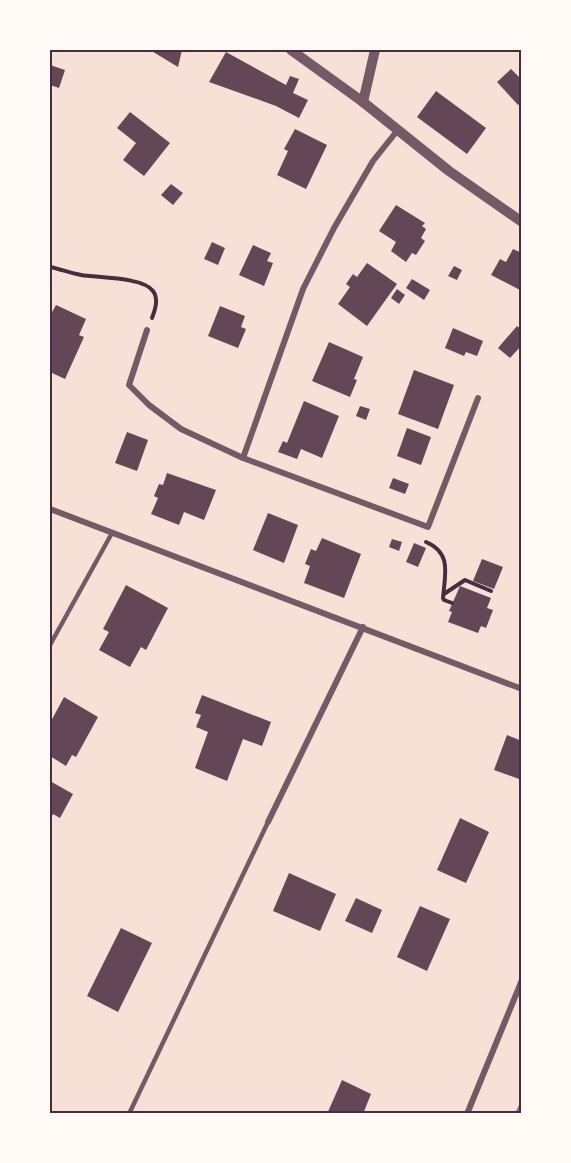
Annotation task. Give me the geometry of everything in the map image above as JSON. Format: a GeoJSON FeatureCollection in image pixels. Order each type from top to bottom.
{"type":"FeatureCollection","features":[{"type":"Feature","properties":{"kind":"street"},"geometry":{"type":"LineString","coordinates":[[291,50],[363,102],[449,171],[522,222]]}},
{"type":"Feature","properties":{"kind":"street"},"geometry":{"type":"LineString","coordinates":[[363,102],[375,50]]}},
{"type":"Feature","properties":{"kind":"street"},"geometry":{"type":"LineString","coordinates":[[243,458],[303,290],[334,228],[373,161],[397,130]]}},
{"type":"Feature","properties":{"kind":"street"},"geometry":{"type":"LineString","coordinates":[[147,330],[129,385],[149,405],[181,429],[243,458],[428,526],[478,398]]}},
{"type":"Feature","properties":{"kind":"street"},"geometry":{"type":"LineString","coordinates":[[50,509],[522,689]]}},
{"type":"Feature","properties":{"kind":"street"},"geometry":{"type":"LineString","coordinates":[[268,822],[363,627]]}},
{"type":"Feature","properties":{"kind":"street"},"geometry":{"type":"LineString","coordinates":[[467,1113],[522,980]]}},
{"type":"Feature","properties":{"kind":"lane"},"geometry":{"type":"LineString","coordinates":[[50,645],[112,533]]}},
{"type":"Feature","properties":{"kind":"lane"},"geometry":{"type":"LineString","coordinates":[[129,1113],[268,822]]}},
{"type":"Feature","properties":{"kind":"path"},"geometry":{"type":"LineString","coordinates":[[50,267],[147,286],[156,298],[155,311],[147,330]]}},
{"type":"Feature","properties":{"kind":"path"},"geometry":{"type":"LineString","coordinates":[[422,540],[438,548],[442,556],[445,576],[443,596],[444,600],[452,603]]}},
{"type":"Feature","properties":{"kind":"path"},"geometry":{"type":"LineString","coordinates":[[443,596],[465,580],[491,591]]}},
{"type":"Feature","properties":{"kind":"building"},"geometry":{"type":"Polygon","coordinates":[[[150,50],[182,50],[178,67],[150,50]]]}},
{"type":"Feature","properties":{"kind":"building"},"geometry":{"type":"Polygon","coordinates":[[[226,52],[286,85],[290,76],[299,79],[293,93],[308,100],[299,118],[276,106],[209,82],[226,52]]]}},
{"type":"Feature","properties":{"kind":"building"},"geometry":{"type":"Polygon","coordinates":[[[50,65],[65,70],[59,88],[50,85],[50,65]]]}},
{"type":"Feature","properties":{"kind":"building"},"geometry":{"type":"Polygon","coordinates":[[[511,69],[522,80],[522,102],[518,105],[497,82],[511,69]]]}},
{"type":"Feature","properties":{"kind":"building"},"geometry":{"type":"Polygon","coordinates":[[[436,91],[486,128],[467,154],[417,117],[436,91]]]}},
{"type":"Feature","properties":{"kind":"building"},"geometry":{"type":"Polygon","coordinates":[[[130,112],[170,143],[144,176],[123,160],[136,143],[117,128],[130,112]]]}},
{"type":"Feature","properties":{"kind":"building"},"geometry":{"type":"Polygon","coordinates":[[[295,129],[327,145],[306,189],[277,175],[288,151],[284,149],[295,129]]]}},
{"type":"Feature","properties":{"kind":"building"},"geometry":{"type":"Polygon","coordinates":[[[171,184],[183,193],[173,205],[161,195],[171,184]]]}},
{"type":"Feature","properties":{"kind":"building"},"geometry":{"type":"Polygon","coordinates":[[[396,205],[425,223],[422,226],[426,229],[421,238],[425,241],[416,255],[412,253],[406,262],[391,251],[396,242],[379,231],[396,205]]]}},
{"type":"Feature","properties":{"kind":"building"},"geometry":{"type":"Polygon","coordinates":[[[212,242],[225,248],[218,265],[204,259],[212,242]]]}},
{"type":"Feature","properties":{"kind":"building"},"geometry":{"type":"Polygon","coordinates":[[[253,245],[271,253],[267,261],[273,263],[264,286],[239,275],[253,245]]]}},
{"type":"Feature","properties":{"kind":"building"},"geometry":{"type":"Polygon","coordinates":[[[513,249],[522,253],[522,291],[491,275],[500,259],[506,262],[513,249]]]}},
{"type":"Feature","properties":{"kind":"building"},"geometry":{"type":"Polygon","coordinates":[[[367,263],[397,284],[367,326],[338,304],[350,287],[346,284],[353,274],[357,277],[367,263]]]}},
{"type":"Feature","properties":{"kind":"building"},"geometry":{"type":"Polygon","coordinates":[[[454,266],[462,270],[457,280],[448,276],[454,266]]]}},
{"type":"Feature","properties":{"kind":"building"},"geometry":{"type":"Polygon","coordinates":[[[412,279],[430,290],[424,300],[406,288],[412,279]]]}},
{"type":"Feature","properties":{"kind":"building"},"geometry":{"type":"Polygon","coordinates":[[[397,289],[405,295],[399,304],[391,298],[397,289]]]}},
{"type":"Feature","properties":{"kind":"building"},"geometry":{"type":"Polygon","coordinates":[[[56,305],[86,319],[79,335],[84,337],[65,379],[50,372],[50,313],[56,305]]]}},
{"type":"Feature","properties":{"kind":"building"},"geometry":{"type":"Polygon","coordinates":[[[220,306],[245,316],[241,327],[246,329],[238,348],[208,336],[220,306]]]}},
{"type":"Feature","properties":{"kind":"building"},"geometry":{"type":"Polygon","coordinates":[[[517,326],[522,330],[522,345],[510,358],[498,348],[517,326]]]}},
{"type":"Feature","properties":{"kind":"building"},"geometry":{"type":"Polygon","coordinates":[[[453,328],[483,341],[477,356],[466,352],[464,356],[445,348],[453,328]]]}},
{"type":"Feature","properties":{"kind":"building"},"geometry":{"type":"Polygon","coordinates":[[[329,342],[363,357],[350,397],[312,381],[329,342]]]}},
{"type":"Feature","properties":{"kind":"building"},"geometry":{"type":"Polygon","coordinates":[[[414,370],[454,385],[438,429],[398,414],[414,370]]]}},
{"type":"Feature","properties":{"kind":"building"},"geometry":{"type":"Polygon","coordinates":[[[304,401],[339,416],[322,458],[301,449],[297,459],[278,452],[283,441],[287,443],[304,401]]]}},
{"type":"Feature","properties":{"kind":"building"},"geometry":{"type":"Polygon","coordinates":[[[360,406],[370,409],[366,420],[356,416],[360,406]]]}},
{"type":"Feature","properties":{"kind":"building"},"geometry":{"type":"Polygon","coordinates":[[[407,428],[431,437],[421,465],[397,456],[407,428]]]}},
{"type":"Feature","properties":{"kind":"building"},"geometry":{"type":"Polygon","coordinates":[[[127,432],[148,440],[137,471],[115,463],[127,432]]]}},
{"type":"Feature","properties":{"kind":"building"},"geometry":{"type":"Polygon","coordinates":[[[167,473],[216,490],[204,520],[184,512],[179,525],[151,514],[158,498],[154,496],[159,484],[163,485],[167,473]]]}},
{"type":"Feature","properties":{"kind":"building"},"geometry":{"type":"Polygon","coordinates":[[[393,478],[409,484],[405,494],[389,488],[393,478]]]}},
{"type":"Feature","properties":{"kind":"building"},"geometry":{"type":"Polygon","coordinates":[[[268,513],[298,525],[284,563],[253,550],[268,513]]]}},
{"type":"Feature","properties":{"kind":"building"},"geometry":{"type":"Polygon","coordinates":[[[322,538],[361,554],[344,598],[304,583],[310,566],[305,564],[311,549],[316,551],[322,538]]]}},
{"type":"Feature","properties":{"kind":"building"},"geometry":{"type":"Polygon","coordinates":[[[392,539],[402,542],[399,551],[389,547],[392,539]]]}},
{"type":"Feature","properties":{"kind":"building"},"geometry":{"type":"Polygon","coordinates":[[[414,543],[426,548],[418,567],[406,562],[414,543]]]}},
{"type":"Feature","properties":{"kind":"building"},"geometry":{"type":"Polygon","coordinates":[[[482,559],[503,567],[494,589],[473,581],[482,559]]]}},
{"type":"Feature","properties":{"kind":"building"},"geometry":{"type":"Polygon","coordinates":[[[126,585],[168,608],[146,650],[141,647],[130,667],[99,650],[109,632],[103,629],[126,585]]]}},
{"type":"Feature","properties":{"kind":"building"},"geometry":{"type":"Polygon","coordinates":[[[460,586],[491,598],[487,608],[493,610],[486,628],[481,626],[478,633],[448,622],[452,612],[449,611],[460,586]]]}},
{"type":"Feature","properties":{"kind":"building"},"geometry":{"type":"Polygon","coordinates":[[[202,695],[271,722],[262,746],[243,739],[227,781],[195,768],[208,732],[196,727],[201,715],[195,713],[202,695]]]}},
{"type":"Feature","properties":{"kind":"building"},"geometry":{"type":"Polygon","coordinates":[[[64,697],[98,717],[76,757],[72,755],[66,766],[50,756],[50,723],[64,697]]]}},
{"type":"Feature","properties":{"kind":"building"},"geometry":{"type":"Polygon","coordinates":[[[507,735],[522,741],[522,780],[494,770],[507,735]]]}},
{"type":"Feature","properties":{"kind":"building"},"geometry":{"type":"Polygon","coordinates":[[[50,781],[73,794],[60,818],[53,814],[50,820],[50,781]]]}},
{"type":"Feature","properties":{"kind":"building"},"geometry":{"type":"Polygon","coordinates":[[[460,818],[489,832],[466,883],[437,870],[460,818]]]}},
{"type":"Feature","properties":{"kind":"building"},"geometry":{"type":"Polygon","coordinates":[[[289,873],[336,894],[320,931],[273,911],[289,873]]]}},
{"type":"Feature","properties":{"kind":"building"},"geometry":{"type":"Polygon","coordinates":[[[356,898],[382,910],[372,933],[345,921],[356,898]]]}},
{"type":"Feature","properties":{"kind":"building"},"geometry":{"type":"Polygon","coordinates":[[[420,906],[450,919],[427,971],[397,957],[420,906]]]}},
{"type":"Feature","properties":{"kind":"building"},"geometry":{"type":"Polygon","coordinates":[[[121,928],[152,943],[118,1012],[87,996],[121,928]]]}},
{"type":"Feature","properties":{"kind":"building"},"geometry":{"type":"Polygon","coordinates":[[[342,1080],[371,1094],[363,1114],[327,1114],[342,1080]]]}},
{"type":"Feature","properties":{"kind":"railway"},"geometry":{"type":"LineString","coordinates":[[517,1114],[522,1104]]}}]}
